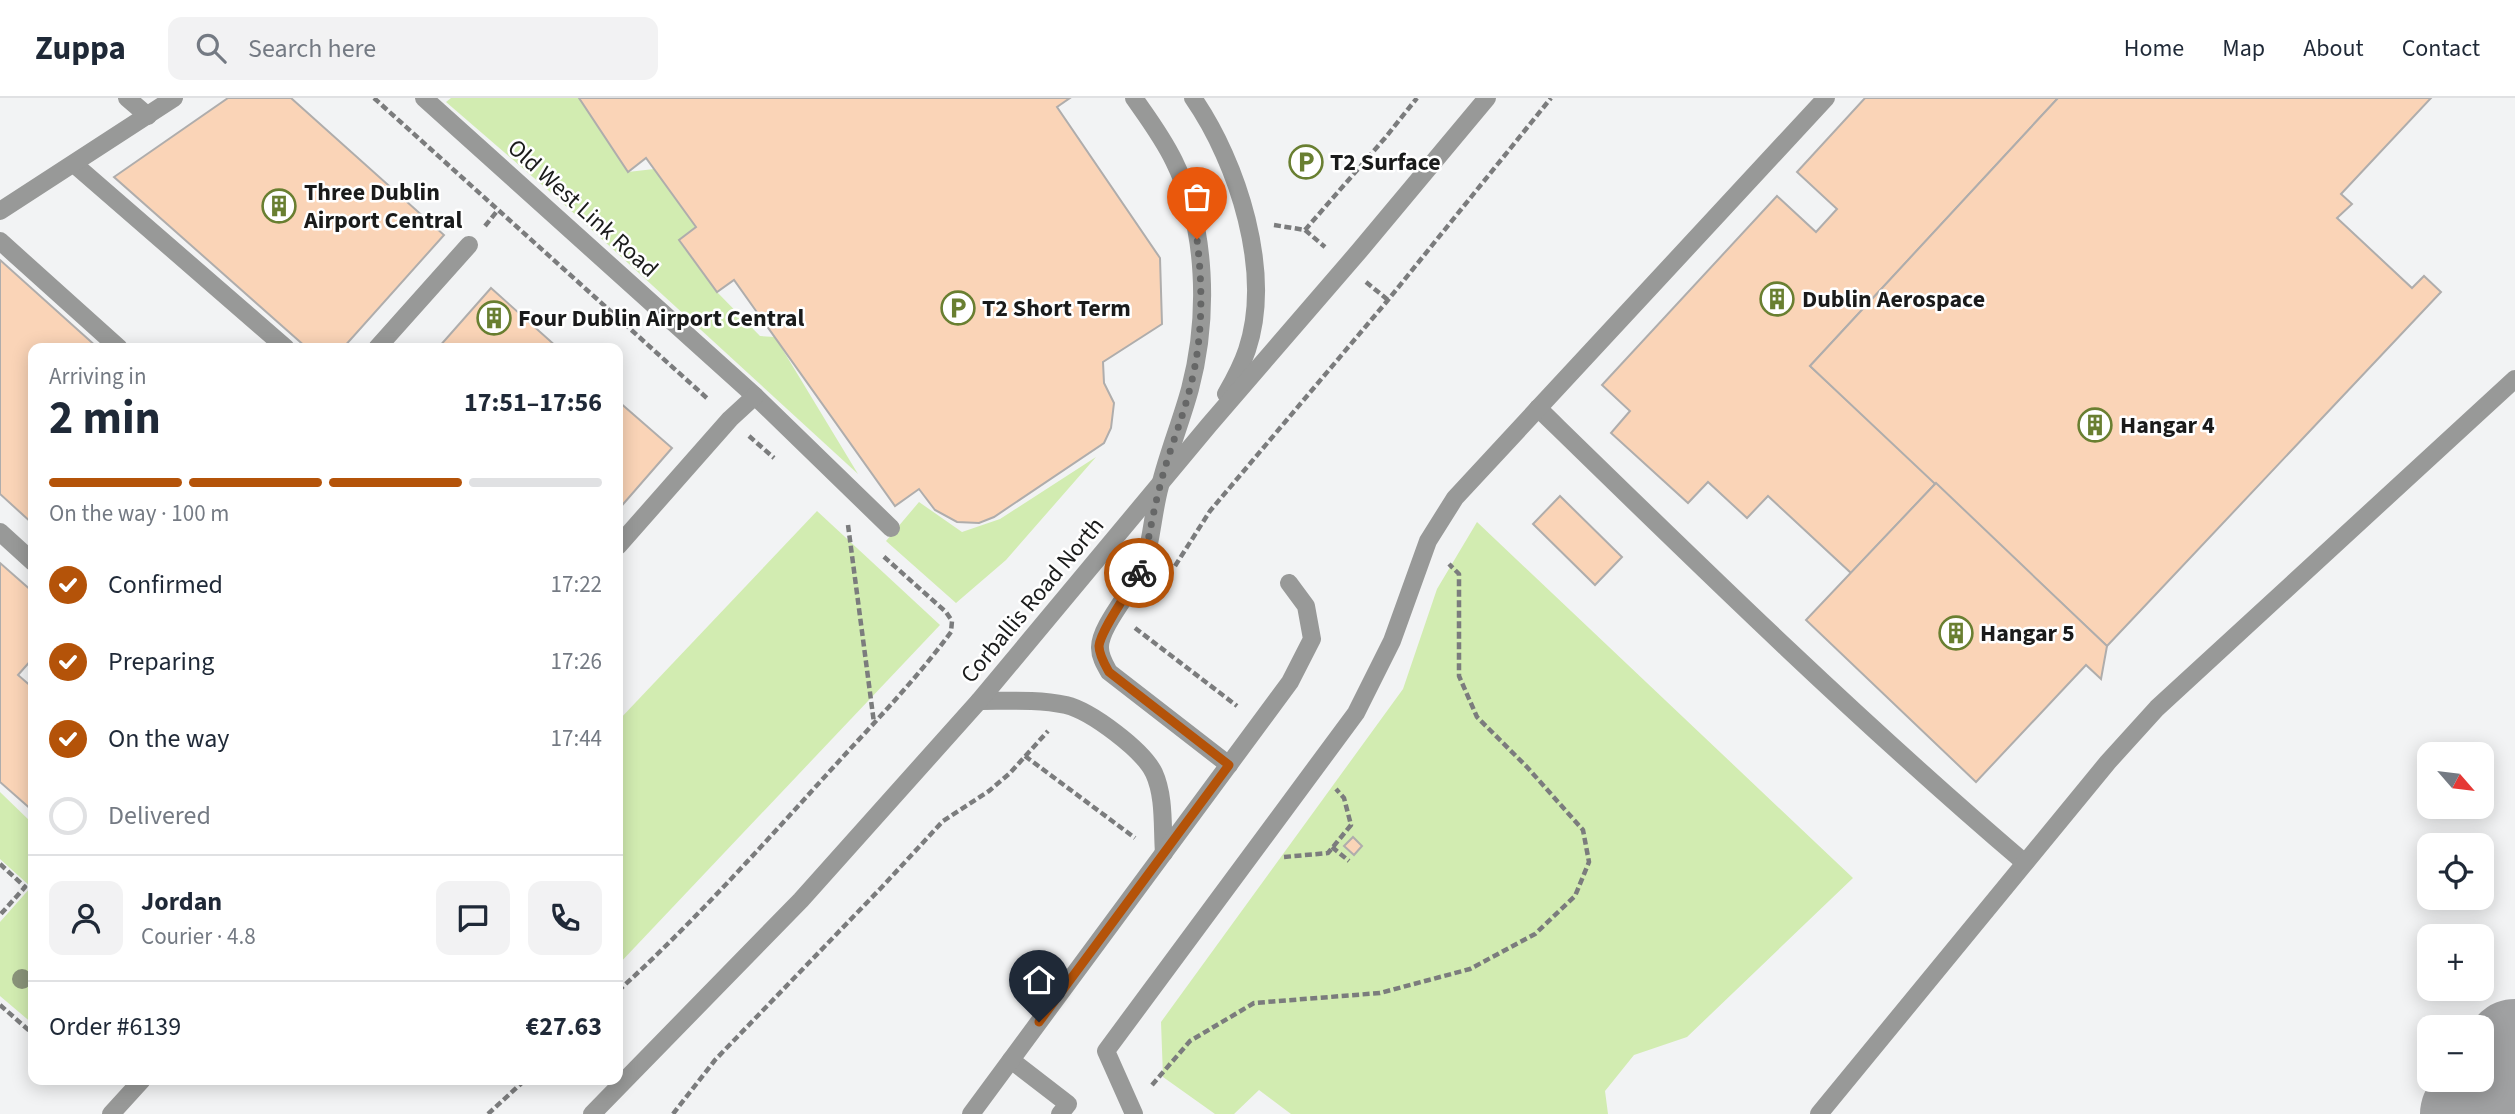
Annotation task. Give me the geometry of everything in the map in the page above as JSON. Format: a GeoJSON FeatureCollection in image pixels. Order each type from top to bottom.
{"type":"FeatureCollection","features":[{"type":"Feature","properties":{"kind":"street"},"geometry":{"type":"LineString","coordinates":[[127,98],[148,116]]}},
{"type":"Feature","properties":{"kind":"street"},"geometry":{"type":"LineString","coordinates":[[0,211],[174,98]]}},
{"type":"Feature","properties":{"kind":"street","name":"Old West Link Road"},"geometry":{"type":"LineString","coordinates":[[424,98],[755,396],[891,528]]}},
{"type":"Feature","properties":{"kind":"street"},"geometry":{"type":"LineString","coordinates":[[1134,98],[1155,127],[1174,162],[1189,200],[1201,277],[1201,317],[1190,387],[1160,485],[1143,565],[1108,624],[1099,646],[1109,672],[1229,765]]}},
{"type":"Feature","properties":{"kind":"street"},"geometry":{"type":"LineString","coordinates":[[1193,98],[1219,142],[1234,180],[1250,229],[1255,270],[1254,311],[1247,349],[1234,380],[1209,425]]}},
{"type":"Feature","properties":{"kind":"street","name":"Corballis Road North"},"geometry":{"type":"LineString","coordinates":[[623,1082],[801,900],[979,701],[1487,98]]}},
{"type":"Feature","properties":{"kind":"street"},"geometry":{"type":"LineString","coordinates":[[1134,1114],[1106,1051],[1356,713],[1392,641],[1428,541],[1455,498],[1826,98]]}},
{"type":"Feature","properties":{"kind":"street"},"geometry":{"type":"LineString","coordinates":[[74,164],[280,343]]}},
{"type":"Feature","properties":{"kind":"street"},"geometry":{"type":"LineString","coordinates":[[0,242],[113,343]]}},
{"type":"Feature","properties":{"kind":"street"},"geometry":{"type":"LineString","coordinates":[[381,343],[469,245]]}},
{"type":"Feature","properties":{"kind":"street"},"geometry":{"type":"LineString","coordinates":[[1819,1114],[2108,762],[2157,708],[2515,379]]}},
{"type":"Feature","properties":{"kind":"street"},"geometry":{"type":"LineString","coordinates":[[623,539],[730,419],[755,396]]}},
{"type":"Feature","properties":{"kind":"street"},"geometry":{"type":"LineString","coordinates":[[1538,408],[1777,641],[1942,792],[2025,863]]}},
{"type":"Feature","properties":{"kind":"street"},"geometry":{"type":"LineString","coordinates":[[0,532],[28,557]]}},
{"type":"Feature","properties":{"kind":"street"},"geometry":{"type":"LineString","coordinates":[[971,1114],[1290,682],[1312,639],[1306,606],[1289,583]]}},
{"type":"Feature","properties":{"kind":"street"},"geometry":{"type":"LineString","coordinates":[[979,701],[1035,701],[1068,706],[1129,742],[1145,759],[1160,792],[1162,855]]}},
{"type":"Feature","properties":{"kind":"street"},"geometry":{"type":"LineString","coordinates":[[1011,1060],[1068,1104],[1060,1114]]}},
{"type":"Feature","properties":{"kind":"street"},"geometry":{"type":"LineString","coordinates":[[111,1114],[137,1085]]}},
{"type":"Feature","properties":{"kind":"street","name":"Corballis Road North"},"geometry":{"type":"LineString","coordinates":[[592,1114],[620,1085]]}},
{"type":"Feature","properties":{"kind":"path"},"geometry":{"type":"LineString","coordinates":[[374,98],[699,391]]}},
{"type":"Feature","properties":{"kind":"path"},"geometry":{"type":"LineString","coordinates":[[1306,230],[1417,98]]}},
{"type":"Feature","properties":{"kind":"path"},"geometry":{"type":"LineString","coordinates":[[1175,566],[1210,511],[1388,300],[1551,98]]}},
{"type":"Feature","properties":{"kind":"path"},"geometry":{"type":"LineString","coordinates":[[1265,226],[1277,224],[1306,230],[1311,235]]}},
{"type":"Feature","properties":{"kind":"path"},"geometry":{"type":"LineString","coordinates":[[1377,291],[1388,300]]}},
{"type":"Feature","properties":{"kind":"path"},"geometry":{"type":"LineString","coordinates":[[753,439],[781,464]]}},
{"type":"Feature","properties":{"kind":"path"},"geometry":{"type":"LineString","coordinates":[[856,532],[848,524],[874,723]]}},
{"type":"Feature","properties":{"kind":"path"},"geometry":{"type":"LineString","coordinates":[[1144,1093],[1190,1041],[1254,1003],[1380,993],[1470,970],[1535,934],[1575,897],[1589,862],[1583,830],[1527,766],[1478,717],[1459,676],[1459,574],[1428,541]]}},
{"type":"Feature","properties":{"kind":"path"},"geometry":{"type":"LineString","coordinates":[[623,986],[688,923],[874,723],[951,632],[953,621],[946,612],[873,547]]}},
{"type":"Feature","properties":{"kind":"path"},"geometry":{"type":"LineString","coordinates":[[1132,625],[1260,723]]}},
{"type":"Feature","properties":{"kind":"path"},"geometry":{"type":"LineString","coordinates":[[673,1114],[715,1059],[943,821],[989,791],[1010,773],[1049,730]]}},
{"type":"Feature","properties":{"kind":"path"},"geometry":{"type":"LineString","coordinates":[[1025,756],[1162,855]]}},
{"type":"Feature","properties":{"kind":"path"},"geometry":{"type":"LineString","coordinates":[[1262,840],[1286,858],[1328,853],[1351,825],[1344,798],[1315,768]]}},
{"type":"Feature","properties":{"kind":"path"},"geometry":{"type":"LineString","coordinates":[[1332,847],[1349,861]]}},
{"type":"Feature","properties":{"kind":"path"},"geometry":{"type":"LineString","coordinates":[[0,864],[25,887],[0,915]]}},
{"type":"Feature","properties":{"kind":"path"},"geometry":{"type":"LineString","coordinates":[[0,1006],[28,1030]]}},
{"type":"Feature","properties":{"kind":"path"},"geometry":{"type":"LineString","coordinates":[[488,1114],[520,1085]]}},
{"type":"Feature","properties":{"kind":"green space"},"geometry":{"type":"Polygon","coordinates":[[[451,98],[579,98],[628,172],[654,169],[696,227],[679,241],[717,292],[760,336],[775,337],[858,474],[556,197],[446,102],[451,98]]]}},
{"type":"Feature","properties":{"kind":"green space"},"geometry":{"type":"Polygon","coordinates":[[[1096,457],[1006,560],[956,603],[886,541],[919,502],[962,532],[1000,519],[1096,457]]]}},
{"type":"Feature","properties":{"kind":"green space"},"geometry":{"type":"Polygon","coordinates":[[[817,511],[940,625],[623,960],[623,716],[817,511]]]}},
{"type":"Feature","properties":{"kind":"green space"},"geometry":{"type":"Polygon","coordinates":[[[1477,522],[1853,878],[1687,1037],[1634,1055],[1605,1091],[1608,1114],[1291,1114],[1259,1090],[1234,1114],[1215,1114],[1163,1077],[1161,1022],[1403,689],[1437,589],[1477,522]]]}},
{"type":"Feature","properties":{"kind":"green space"},"geometry":{"type":"Polygon","coordinates":[[[0,792],[28,819],[28,884],[0,859],[0,792]]]}},
{"type":"Feature","properties":{"kind":"green space"},"geometry":{"type":"Polygon","coordinates":[[[28,890],[28,1020],[0,996],[0,922],[28,890]]]}},
{"type":"Feature","properties":{"kind":"building","name":"Three Dublin Airport Central"},"geometry":{"type":"Polygon","coordinates":[[[228,98],[291,98],[444,235],[347,343],[301,343],[114,177],[228,98]]]}},
{"type":"Feature","properties":{"kind":"building","name":"T2 Short Term"},"geometry":{"type":"Polygon","coordinates":[[[579,98],[1070,98],[1057,107],[1160,258],[1162,324],[1103,362],[1104,383],[1114,403],[1111,428],[1104,443],[994,517],[979,523],[957,522],[935,510],[919,489],[895,506],[734,280],[717,292],[679,240],[696,227],[646,158],[628,172],[579,98]]]}},
{"type":"Feature","properties":{"kind":"building","name":"Dublin Aerospace"},"geometry":{"type":"Polygon","coordinates":[[[1865,98],[2058,98],[1810,366],[1936,483],[1851,573],[1768,496],[1747,518],[1708,482],[1688,503],[1611,433],[1630,411],[1602,385],[1777,196],[1816,232],[1837,209],[1797,172],[1865,98]]]}},
{"type":"Feature","properties":{"kind":"building","name":"Hangar 4"},"geometry":{"type":"Polygon","coordinates":[[[2058,98],[2431,98],[2341,194],[2352,204],[2337,218],[2412,288],[2424,276],[2441,292],[2107,646],[1810,366],[2058,98]]]}},
{"type":"Feature","properties":{"kind":"building"},"geometry":{"type":"Polygon","coordinates":[[[0,260],[92,343],[28,343],[28,519],[0,494],[0,260]]]}},
{"type":"Feature","properties":{"kind":"building","name":"Four Dublin Airport Central"},"geometry":{"type":"Polygon","coordinates":[[[491,288],[552,343],[442,343],[491,288]]]}},
{"type":"Feature","properties":{"kind":"building","name":"Four Dublin Airport Central"},"geometry":{"type":"Polygon","coordinates":[[[623,405],[672,448],[623,504],[623,405]]]}},
{"type":"Feature","properties":{"kind":"building","name":"Hangar 5"},"geometry":{"type":"Polygon","coordinates":[[[1936,483],[2107,646],[2101,679],[2086,665],[1976,782],[1806,620],[1936,483]]]}},
{"type":"Feature","properties":{"kind":"building"},"geometry":{"type":"Polygon","coordinates":[[[1560,496],[1622,557],[1595,585],[1533,524],[1560,496]]]}},
{"type":"Feature","properties":{"kind":"building"},"geometry":{"type":"Polygon","coordinates":[[[0,563],[28,588],[28,664],[18,675],[28,684],[28,807],[0,782],[0,563]]]}},
{"type":"Feature","properties":{"kind":"building"},"geometry":{"type":"Polygon","coordinates":[[[1353,837],[1362,846],[1354,855],[1344,846],[1353,837]]]}},
{"type":"Feature","properties":{"kind":"taxiway"},"geometry":{"type":"LineString","coordinates":[[2471,1114],[2515,1050]]}},
{"type":"Feature","properties":{"kind":"way so far"},"geometry":{"type":"LineString","coordinates":[[1139,573],[1160,485],[1179,427],[1197,355],[1201,277],[1197,239]]}},
{"type":"Feature","properties":{"kind":"place","name":"T2 Surface"},"geometry":{"type":"Point","coordinates":[1306,162]}},
{"type":"Feature","properties":{"kind":"place","name":"Three Dublin Airport Central"},"geometry":{"type":"Point","coordinates":[279,206]}},
{"type":"Feature","properties":{"kind":"place","name":"Dublin Aerospace"},"geometry":{"type":"Point","coordinates":[1777,299]}},
{"type":"Feature","properties":{"kind":"place","name":"T2 Short Term"},"geometry":{"type":"Point","coordinates":[958,308]}},
{"type":"Feature","properties":{"kind":"place","name":"Four Dublin Airport Central"},"geometry":{"type":"Point","coordinates":[494,318]}},
{"type":"Feature","properties":{"kind":"place","name":"Hangar 4"},"geometry":{"type":"Point","coordinates":[2095,425]}},
{"type":"Feature","properties":{"kind":"place","name":"Hangar 5"},"geometry":{"type":"Point","coordinates":[1956,633]}},
{"type":"Feature","properties":{"kind":"route"},"geometry":{"type":"LineString","coordinates":[[1039,1022],[1229,765],[1109,672],[1103,662],[1099,646],[1108,624],[1139,573]]}}]}
